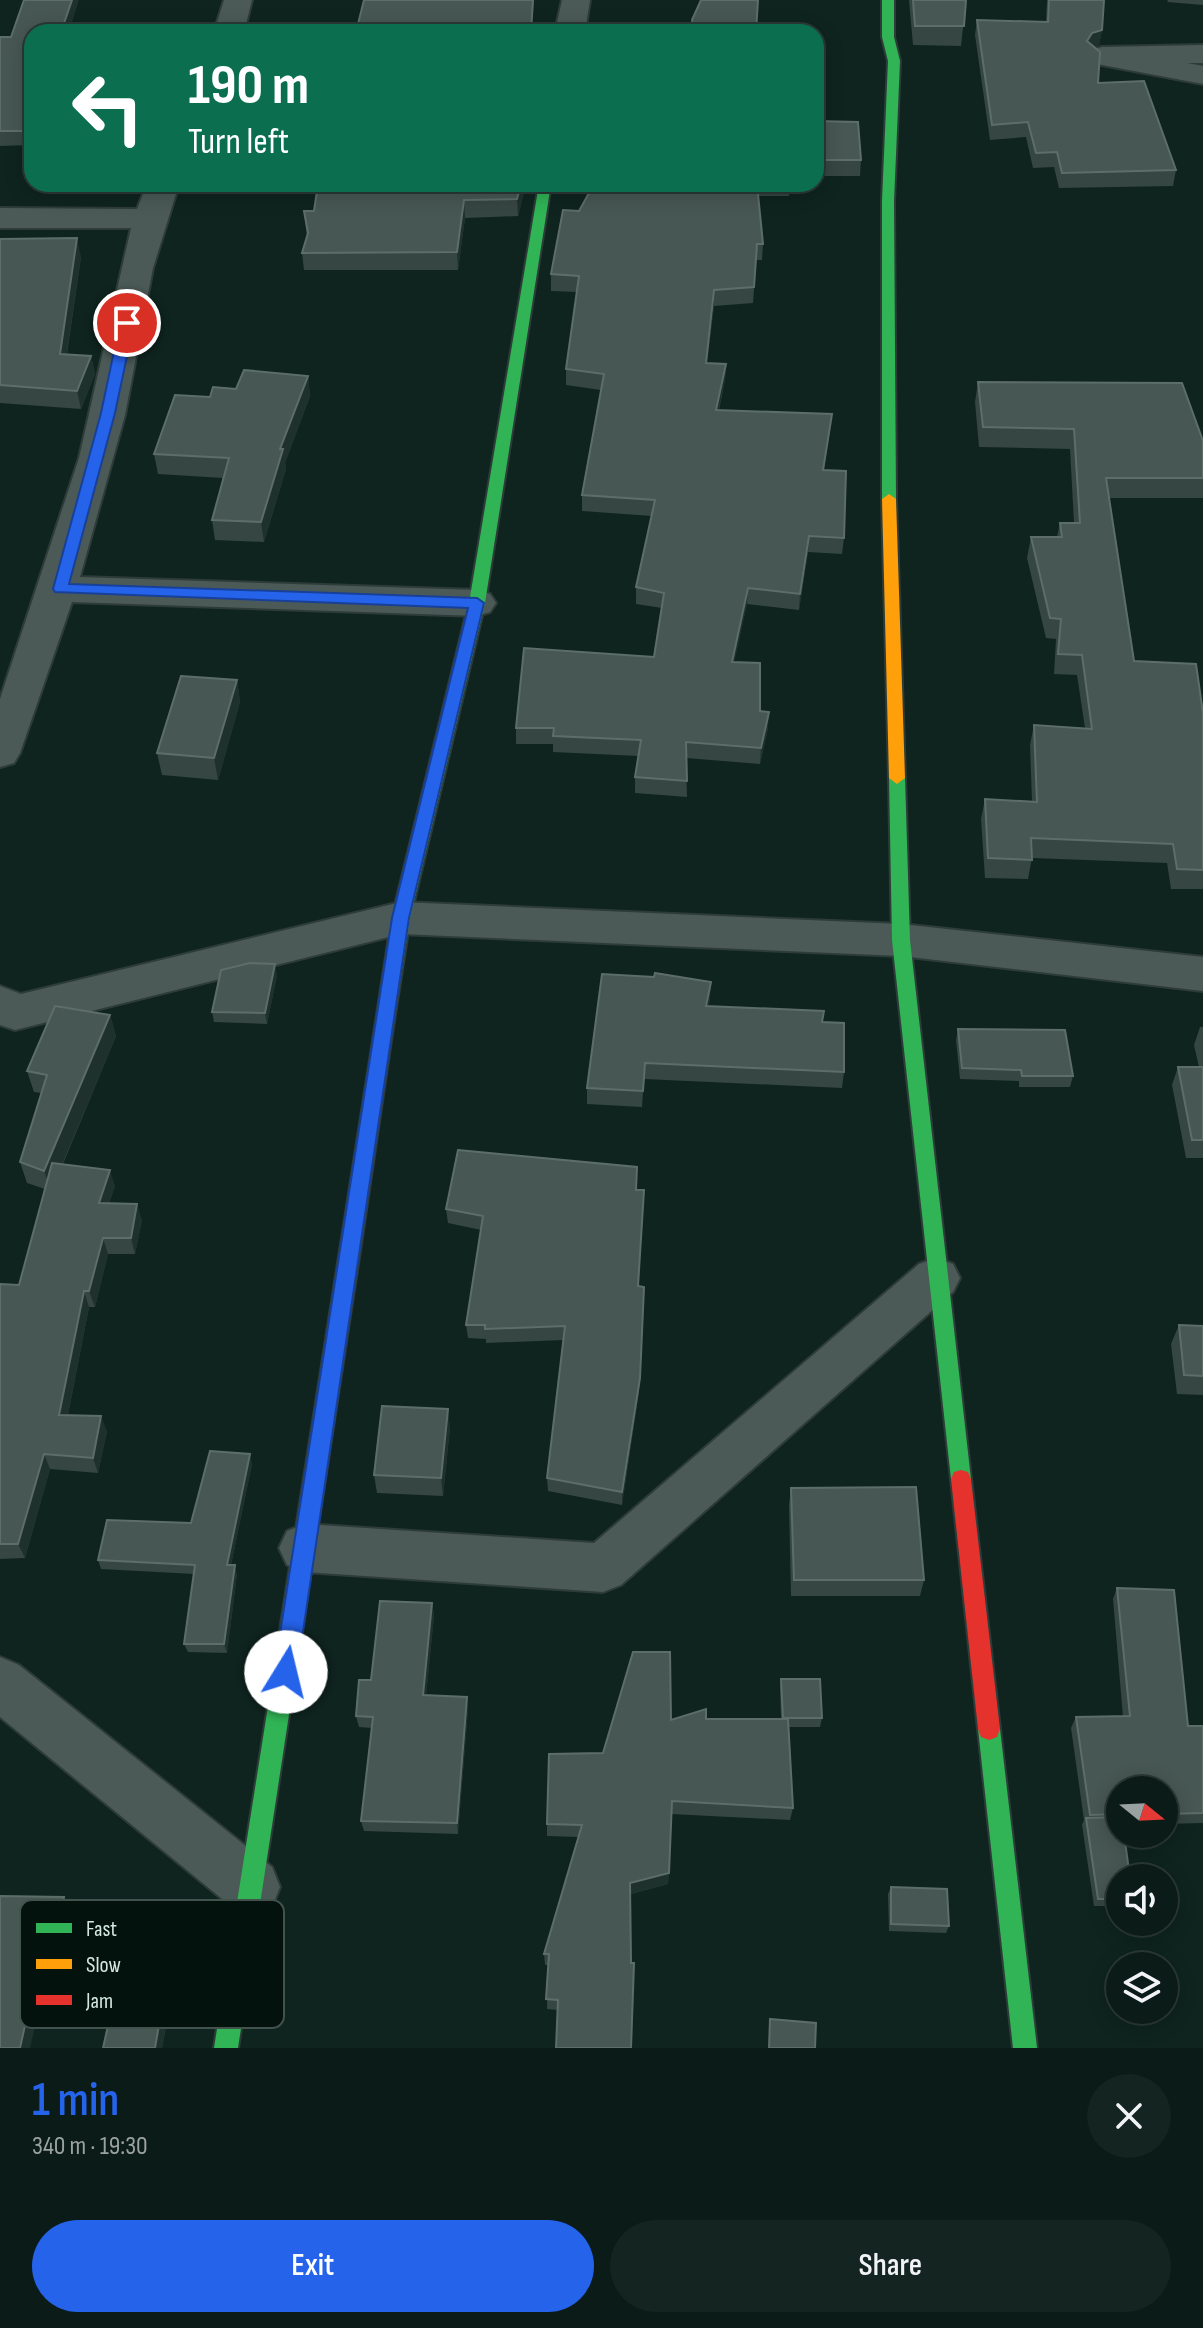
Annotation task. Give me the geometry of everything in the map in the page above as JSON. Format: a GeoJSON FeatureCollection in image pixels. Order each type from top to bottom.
{"type":"FeatureCollection","features":[{"type":"Feature","properties":{"kind":"street"},"geometry":{"type":"LineString","coordinates":[[231,24],[238,0]]}},
{"type":"Feature","properties":{"kind":"street"},"geometry":{"type":"LineString","coordinates":[[572,24],[576,0]]}},
{"type":"Feature","properties":{"kind":"street"},"geometry":{"type":"LineString","coordinates":[[888,0],[888,37],[894,61],[888,201],[888,465],[901,940],[936,1278],[1025,2048]]}},
{"type":"Feature","properties":{"kind":"street"},"geometry":{"type":"LineString","coordinates":[[1203,54],[1102,56],[1203,75]]}},
{"type":"Feature","properties":{"kind":"street"},"geometry":{"type":"LineString","coordinates":[[0,753],[60,589],[108,413],[147,219],[159,192]]}},
{"type":"Feature","properties":{"kind":"street"},"geometry":{"type":"LineString","coordinates":[[250,1900],[401,918],[477,603],[544,192]]}},
{"type":"Feature","properties":{"kind":"street"},"geometry":{"type":"LineString","coordinates":[[0,218],[147,219]]}},
{"type":"Feature","properties":{"kind":"street"},"geometry":{"type":"LineString","coordinates":[[60,589],[477,603]]}},
{"type":"Feature","properties":{"kind":"street"},"geometry":{"type":"LineString","coordinates":[[0,1003],[15,1013],[401,918],[901,940],[1203,974]]}},
{"type":"Feature","properties":{"kind":"street"},"geometry":{"type":"LineString","coordinates":[[305,1548],[603,1568],[936,1278]]}},
{"type":"Feature","properties":{"kind":"street"},"geometry":{"type":"LineString","coordinates":[[0,1683],[252,1887]]}},
{"type":"Feature","properties":{"kind":"street"},"geometry":{"type":"LineString","coordinates":[[226,2048],[229,2028]]}},
{"type":"Feature","properties":{"kind":"building"},"geometry":{"type":"Polygon","coordinates":[[[24,0],[72,0],[64,24],[24,24],[24,131],[0,131],[0,37],[11,37],[24,0]]]}},
{"type":"Feature","properties":{"kind":"building"},"geometry":{"type":"Polygon","coordinates":[[[364,0],[533,0],[532,24],[358,24],[364,0]]]}},
{"type":"Feature","properties":{"kind":"building"},"geometry":{"type":"Polygon","coordinates":[[[701,0],[758,0],[756,24],[693,24],[701,0]]]}},
{"type":"Feature","properties":{"kind":"building"},"geometry":{"type":"Polygon","coordinates":[[[913,0],[966,0],[964,26],[915,26],[913,0]]]}},
{"type":"Feature","properties":{"kind":"building"},"geometry":{"type":"Polygon","coordinates":[[[1049,0],[1104,0],[1102,30],[1092,33],[1087,41],[1100,52],[1098,83],[1144,81],[1176,170],[1062,173],[1057,152],[1036,153],[1028,122],[992,125],[977,20],[1048,22],[1049,0]]]}},
{"type":"Feature","properties":{"kind":"building"},"geometry":{"type":"Polygon","coordinates":[[[824,121],[858,122],[861,160],[824,160],[824,121]]]}},
{"type":"Feature","properties":{"kind":"building"},"geometry":{"type":"Polygon","coordinates":[[[317,192],[519,192],[517,199],[464,200],[457,252],[302,253],[308,233],[304,211],[314,211],[317,192]]]}},
{"type":"Feature","properties":{"kind":"building"},"geometry":{"type":"Polygon","coordinates":[[[590,192],[758,192],[763,244],[757,244],[754,287],[714,290],[706,363],[726,364],[716,410],[832,414],[823,470],[846,471],[844,538],[809,536],[800,594],[748,588],[732,662],[760,663],[760,711],[769,712],[761,748],[686,742],[687,781],[635,777],[641,740],[553,736],[554,728],[516,728],[524,648],[654,657],[664,593],[636,587],[655,500],[582,495],[604,374],[566,369],[579,276],[551,274],[563,210],[579,211],[590,192]]]}},
{"type":"Feature","properties":{"kind":"building"},"geometry":{"type":"Polygon","coordinates":[[[77,238],[60,354],[91,356],[77,391],[0,385],[0,239],[77,238]]]}},
{"type":"Feature","properties":{"kind":"building"},"geometry":{"type":"Polygon","coordinates":[[[244,370],[308,376],[280,449],[283,449],[261,522],[212,520],[229,458],[154,454],[175,395],[210,397],[213,387],[236,389],[244,370]]]}},
{"type":"Feature","properties":{"kind":"building"},"geometry":{"type":"Polygon","coordinates":[[[978,382],[1182,383],[1203,441],[1203,478],[1106,478],[1134,661],[1196,664],[1203,713],[1203,870],[1177,869],[1173,844],[1031,838],[1032,860],[988,858],[985,799],[1037,802],[1034,725],[1092,729],[1082,655],[1058,654],[1061,619],[1050,618],[1031,537],[1062,537],[1060,523],[1080,523],[1074,429],[983,427],[978,382]]]}},
{"type":"Feature","properties":{"kind":"building"},"geometry":{"type":"Polygon","coordinates":[[[181,676],[237,680],[214,758],[157,753],[181,676]]]}},
{"type":"Feature","properties":{"kind":"building"},"geometry":{"type":"Polygon","coordinates":[[[250,963],[275,964],[265,1013],[212,1012],[221,970],[250,963]]]}},
{"type":"Feature","properties":{"kind":"building"},"geometry":{"type":"Polygon","coordinates":[[[655,973],[711,982],[706,1006],[824,1011],[822,1022],[844,1023],[844,1072],[645,1063],[643,1091],[587,1088],[602,974],[654,977],[655,973]]]}},
{"type":"Feature","properties":{"kind":"building"},"geometry":{"type":"Polygon","coordinates":[[[55,1006],[110,1015],[44,1171],[20,1162],[47,1075],[27,1071],[55,1006]]]}},
{"type":"Feature","properties":{"kind":"building"},"geometry":{"type":"Polygon","coordinates":[[[958,1029],[1065,1030],[1073,1076],[1022,1076],[1021,1070],[962,1068],[958,1029]]]}},
{"type":"Feature","properties":{"kind":"building"},"geometry":{"type":"Polygon","coordinates":[[[1178,1067],[1203,1067],[1203,1140],[1192,1140],[1178,1067]]]}},
{"type":"Feature","properties":{"kind":"building"},"geometry":{"type":"Polygon","coordinates":[[[458,1150],[637,1167],[636,1190],[644,1190],[638,1286],[644,1287],[640,1378],[622,1492],[547,1478],[565,1326],[485,1329],[485,1325],[466,1325],[483,1216],[446,1209],[458,1150]]]}},
{"type":"Feature","properties":{"kind":"building"},"geometry":{"type":"Polygon","coordinates":[[[52,1163],[110,1170],[99,1203],[137,1204],[131,1238],[103,1238],[89,1291],[84,1291],[59,1415],[101,1416],[93,1458],[44,1454],[18,1544],[0,1544],[0,1284],[19,1285],[52,1163]]]}},
{"type":"Feature","properties":{"kind":"building"},"geometry":{"type":"Polygon","coordinates":[[[1179,1325],[1203,1326],[1203,1376],[1184,1375],[1179,1325]]]}},
{"type":"Feature","properties":{"kind":"building"},"geometry":{"type":"Polygon","coordinates":[[[382,1406],[448,1409],[441,1478],[374,1475],[382,1406]]]}},
{"type":"Feature","properties":{"kind":"building"},"geometry":{"type":"Polygon","coordinates":[[[210,1451],[250,1454],[227,1565],[235,1565],[224,1644],[184,1644],[195,1565],[98,1560],[107,1520],[191,1523],[210,1451]]]}},
{"type":"Feature","properties":{"kind":"building"},"geometry":{"type":"Polygon","coordinates":[[[916,1487],[924,1580],[794,1580],[791,1488],[916,1487]]]}},
{"type":"Feature","properties":{"kind":"building"},"geometry":{"type":"Polygon","coordinates":[[[1117,1588],[1174,1590],[1188,1726],[1203,1726],[1203,1813],[1178,1814],[1178,1776],[1106,1776],[1106,1814],[1090,1815],[1076,1717],[1130,1716],[1117,1588]]]}},
{"type":"Feature","properties":{"kind":"building"},"geometry":{"type":"Polygon","coordinates":[[[380,1601],[432,1603],[423,1695],[467,1697],[457,1823],[361,1821],[373,1717],[356,1716],[359,1680],[371,1680],[380,1601]]]}},
{"type":"Feature","properties":{"kind":"building"},"geometry":{"type":"Polygon","coordinates":[[[633,1652],[670,1652],[671,1720],[706,1709],[706,1719],[788,1719],[793,1808],[672,1801],[669,1873],[630,1883],[631,1963],[634,1963],[631,2048],[556,2048],[558,2000],[546,1999],[549,1954],[544,1954],[582,1825],[547,1824],[549,1754],[603,1753],[633,1652]]]}},
{"type":"Feature","properties":{"kind":"building"},"geometry":{"type":"Polygon","coordinates":[[[781,1679],[820,1679],[822,1718],[783,1718],[781,1679]]]}},
{"type":"Feature","properties":{"kind":"building"},"geometry":{"type":"Polygon","coordinates":[[[1106,1817],[1106,1848],[1126,1848],[1128,1864],[1106,1864],[1106,1899],[1098,1899],[1086,1818],[1106,1817]]]}},
{"type":"Feature","properties":{"kind":"building"},"geometry":{"type":"Polygon","coordinates":[[[891,1887],[947,1889],[949,1926],[891,1924],[891,1887]]]}},
{"type":"Feature","properties":{"kind":"building"},"geometry":{"type":"Polygon","coordinates":[[[0,1896],[64,1897],[64,1900],[20,1900],[20,2028],[24,2028],[20,2048],[0,2048],[0,1896]]]}},
{"type":"Feature","properties":{"kind":"building"},"geometry":{"type":"Polygon","coordinates":[[[770,2019],[816,2023],[815,2048],[769,2048],[770,2019]]]}},
{"type":"Feature","properties":{"kind":"building"},"geometry":{"type":"Polygon","coordinates":[[[108,2028],[158,2028],[155,2048],[103,2048],[108,2028]]]}},
{"type":"Feature","properties":{"kind":"traffic: fast"},"geometry":{"type":"LineString","coordinates":[[888,0],[888,37],[894,61],[888,201],[889,499]]}},
{"type":"Feature","properties":{"kind":"traffic: fast"},"geometry":{"type":"LineString","coordinates":[[381,1047],[401,918],[477,603],[544,192]]}},
{"type":"Feature","properties":{"kind":"traffic: fast"},"geometry":{"type":"LineString","coordinates":[[897,778],[901,940],[961,1479]]}},
{"type":"Feature","properties":{"kind":"traffic: fast"},"geometry":{"type":"LineString","coordinates":[[249,1900],[351,1244]]}},
{"type":"Feature","properties":{"kind":"traffic: fast"},"geometry":{"type":"LineString","coordinates":[[989,1729],[1025,2048]]}},
{"type":"Feature","properties":{"kind":"traffic: fast"},"geometry":{"type":"LineString","coordinates":[[226,2048],[229,2028]]}},
{"type":"Feature","properties":{"kind":"traffic: slow"},"geometry":{"type":"LineString","coordinates":[[889,499],[897,778]]}},
{"type":"Feature","properties":{"kind":"traffic: jam"},"geometry":{"type":"LineString","coordinates":[[351,1244],[381,1047]]}},
{"type":"Feature","properties":{"kind":"traffic: jam"},"geometry":{"type":"LineString","coordinates":[[961,1479],[989,1729]]}},
{"type":"Feature","properties":{"kind":"route"},"geometry":{"type":"LineString","coordinates":[[127,323],[108,413],[60,589],[477,603],[401,918],[286,1672]]}}]}
